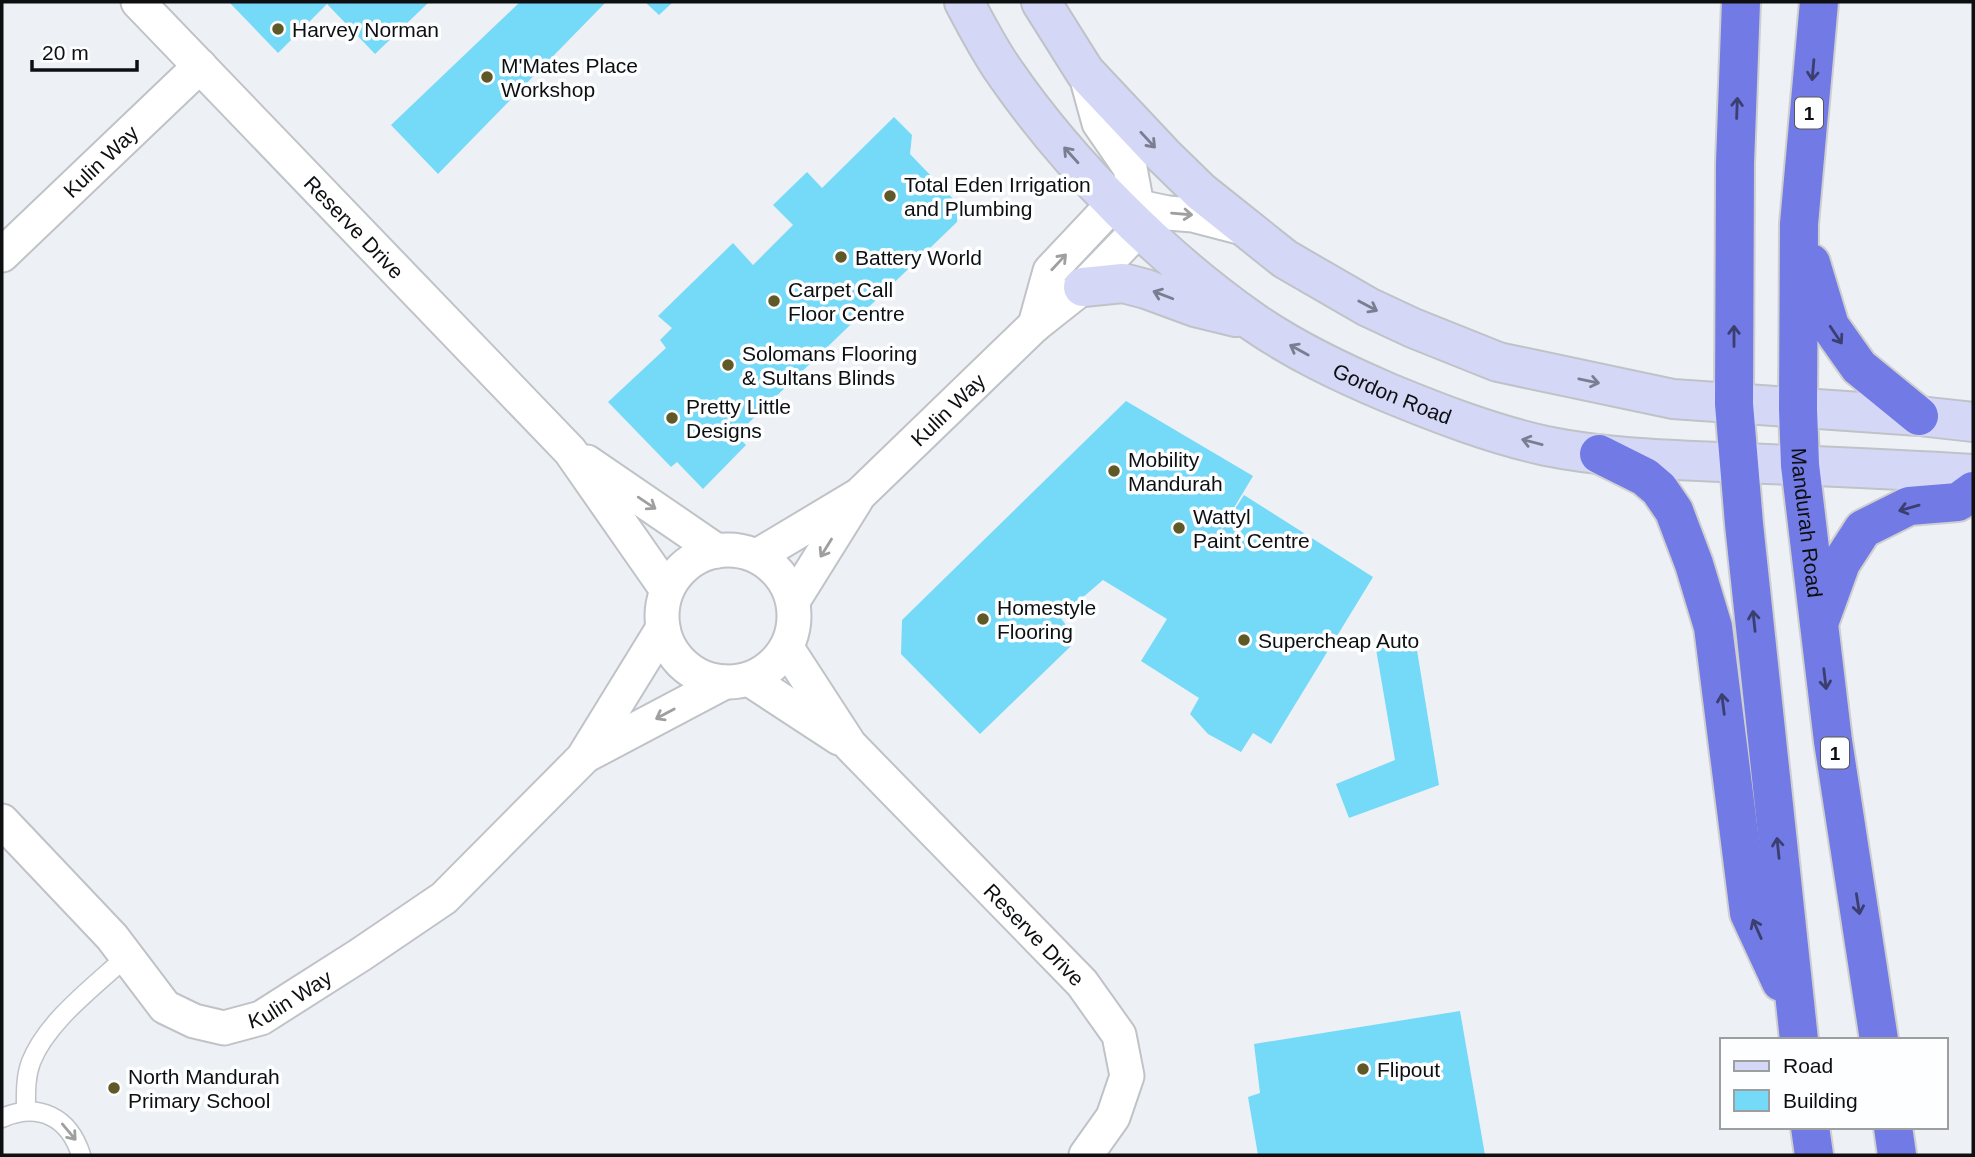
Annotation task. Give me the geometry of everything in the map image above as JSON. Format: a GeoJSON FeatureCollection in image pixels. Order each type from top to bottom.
{"type":"FeatureCollection","features":[{"type":"Feature","properties":{"kind":"highway"},"geometry":{"type":"LineString","coordinates":[[1741,2],[1735,163],[1734,404],[1797,1026]]}},
{"type":"Feature","properties":{"kind":"highway","name":"Mandurah Road"},"geometry":{"type":"LineString","coordinates":[[1819,2],[1800,224],[1800,465],[1833,741],[1879,1038]]}},
{"type":"Feature","properties":{"kind":"highway"},"geometry":{"type":"LineString","coordinates":[[1800,224],[1830,326],[1859,367],[1919,415]]}},
{"type":"Feature","properties":{"kind":"highway"},"geometry":{"type":"LineString","coordinates":[[1599,454],[1644,477],[1659,489],[1674,512],[1694,564],[1713,627],[1749,913],[1797,1026]]}},
{"type":"Feature","properties":{"kind":"highway"},"geometry":{"type":"LineString","coordinates":[[1818,624],[1841,563],[1863,529],[1909,506],[1958,502],[1973,491]]}},
{"type":"Feature","properties":{"kind":"highway"},"geometry":{"type":"LineString","coordinates":[[1810,1129],[1814,1155]]}},
{"type":"Feature","properties":{"kind":"highway"},"geometry":{"type":"LineString","coordinates":[[1892,1129],[1897,1155]]}},
{"type":"Feature","properties":{"kind":"main road","name":"Gordon Road"},"geometry":{"type":"LineString","coordinates":[[964,2],[1004,72],[1050,131],[1177,262],[1252,321],[1336,370],[1436,413],[1475,427],[1547,446],[1599,454],[1973,474]]}},
{"type":"Feature","properties":{"kind":"main road"},"geometry":{"type":"LineString","coordinates":[[1041,2],[1085,72],[1201,192],[1285,258],[1368,307],[1413,328],[1498,362],[1673,399],[1919,415],[1973,422]]}},
{"type":"Feature","properties":{"kind":"main road"},"geometry":{"type":"LineString","coordinates":[[1083,287],[1123,284],[1146,289],[1195,307],[1252,321]]}},
{"type":"Feature","properties":{"kind":"street","name":"Reserve Drive"},"geometry":{"type":"LineString","coordinates":[[138,2],[570,451],[667,590]]}},
{"type":"Feature","properties":{"kind":"street","name":"Kulin Way"},"geometry":{"type":"LineString","coordinates":[[2,255],[200,66]]}},
{"type":"Feature","properties":{"kind":"street"},"geometry":{"type":"LineString","coordinates":[[1085,72],[1099,123],[1130,168],[1131,212]]}},
{"type":"Feature","properties":{"kind":"street","name":"Kulin Way"},"geometry":{"type":"LineString","coordinates":[[757,556],[859,495],[1035,325],[1083,287],[1131,212]]}},
{"type":"Feature","properties":{"kind":"street"},"geometry":{"type":"LineString","coordinates":[[1035,325],[1050,271],[1131,212],[1193,215],[1248,229]]}},
{"type":"Feature","properties":{"kind":"street","name":"Reserve Drive"},"geometry":{"type":"LineString","coordinates":[[570,451],[717,551]]}},
{"type":"Feature","properties":{"kind":"street","name":"Kulin Way"},"geometry":{"type":"LineString","coordinates":[[793,601],[859,495]]}},
{"type":"Feature","properties":{"kind":"street"},"geometry":{"type":"LineString","coordinates":[[717,551],[737,551],[757,556],[773,568],[786,583],[793,601],[793,633],[787,648],[777,662],[764,672],[737,681],[703,678],[685,666],[670,648],[663,628],[662,608],[667,590],[679,571],[696,558],[717,551]]}},
{"type":"Feature","properties":{"kind":"street","name":"Kulin Way"},"geometry":{"type":"LineString","coordinates":[[2,821],[112,937],[165,1007],[194,1021],[225,1028],[261,1017],[444,898],[583,758],[663,628]]}},
{"type":"Feature","properties":{"kind":"street","name":"Reserve Drive"},"geometry":{"type":"LineString","coordinates":[[787,648],[850,745],[1082,983],[1119,1035],[1127,1076],[1113,1117],[1086,1155]]}},
{"type":"Feature","properties":{"kind":"street","name":"Reserve Drive"},"geometry":{"type":"LineString","coordinates":[[737,681],[850,745]]}},
{"type":"Feature","properties":{"kind":"street","name":"Kulin Way"},"geometry":{"type":"LineString","coordinates":[[583,758],[737,681]]}},
{"type":"Feature","properties":{"kind":"lane"},"geometry":{"type":"LineString","coordinates":[[26,1111],[26,1084],[31,1061],[52,1026],[127,956]]}},
{"type":"Feature","properties":{"kind":"lane"},"geometry":{"type":"LineString","coordinates":[[2,1118],[26,1111],[50,1115],[65,1126],[76,1140],[81,1155]]}},
{"type":"Feature","properties":{"kind":"building"},"geometry":{"type":"Polygon","coordinates":[[[229,2],[429,2],[375,54],[327,4],[278,53],[229,2]]]}},
{"type":"Feature","properties":{"kind":"building","name":"M'Mates Place Workshop"},"geometry":{"type":"Polygon","coordinates":[[[520,2],[606,2],[438,174],[391,125],[520,2]]]}},
{"type":"Feature","properties":{"kind":"building"},"geometry":{"type":"Polygon","coordinates":[[[645,2],[673,2],[659,15],[645,2]]]}},
{"type":"Feature","properties":{"kind":"building"},"geometry":{"type":"Polygon","coordinates":[[[894,117],[912,135],[910,154],[958,204],[957,222],[736,435],[746,445],[703,489],[677,462],[671,467],[608,402],[666,348],[660,340],[672,328],[658,316],[733,243],[753,265],[793,225],[773,205],[807,172],[822,188],[894,117]]]}},
{"type":"Feature","properties":{"kind":"building"},"geometry":{"type":"Polygon","coordinates":[[[1126,401],[1253,476],[1213,543],[1244,495],[1373,577],[1271,744],[1253,733],[1241,752],[1208,734],[1190,714],[1199,698],[1141,661],[1167,619],[1103,580],[1060,617],[1072,633],[1072,645],[980,734],[901,654],[902,620],[1126,401]]]}},
{"type":"Feature","properties":{"kind":"building"},"geometry":{"type":"Polygon","coordinates":[[[1415,638],[1439,785],[1349,818],[1336,784],[1395,760],[1375,643],[1415,638]]]}},
{"type":"Feature","properties":{"kind":"building","name":"Flipout"},"geometry":{"type":"Polygon","coordinates":[[[1460,1011],[1485,1155],[1258,1155],[1248,1097],[1260,1093],[1254,1044],[1460,1011]]]}},
{"type":"Feature","properties":{"kind":"place","name":"Harvey Norman"},"geometry":{"type":"Point","coordinates":[278,29]}},
{"type":"Feature","properties":{"kind":"place","name":"M'Mates Place Workshop"},"geometry":{"type":"Point","coordinates":[487,77]}},
{"type":"Feature","properties":{"kind":"place","name":"Total Eden Irrigation and Plumbing"},"geometry":{"type":"Point","coordinates":[890,196]}},
{"type":"Feature","properties":{"kind":"place","name":"Battery World"},"geometry":{"type":"Point","coordinates":[841,257]}},
{"type":"Feature","properties":{"kind":"place","name":"Carpet Call Floor Centre"},"geometry":{"type":"Point","coordinates":[774,301]}},
{"type":"Feature","properties":{"kind":"place","name":"Solomans Flooring & Sultans Blinds"},"geometry":{"type":"Point","coordinates":[728,365]}},
{"type":"Feature","properties":{"kind":"place","name":"Pretty Little Designs"},"geometry":{"type":"Point","coordinates":[672,418]}},
{"type":"Feature","properties":{"kind":"place","name":"Mobility Mandurah"},"geometry":{"type":"Point","coordinates":[1114,471]}},
{"type":"Feature","properties":{"kind":"place","name":"Wattyl Paint Centre"},"geometry":{"type":"Point","coordinates":[1179,528]}},
{"type":"Feature","properties":{"kind":"place","name":"Homestyle Flooring"},"geometry":{"type":"Point","coordinates":[983,619]}},
{"type":"Feature","properties":{"kind":"place","name":"Supercheap Auto"},"geometry":{"type":"Point","coordinates":[1244,640]}},
{"type":"Feature","properties":{"kind":"place","name":"Flipout"},"geometry":{"type":"Point","coordinates":[1363,1069]}},
{"type":"Feature","properties":{"kind":"place","name":"North Mandurah Primary School"},"geometry":{"type":"Point","coordinates":[114,1088]}}]}
